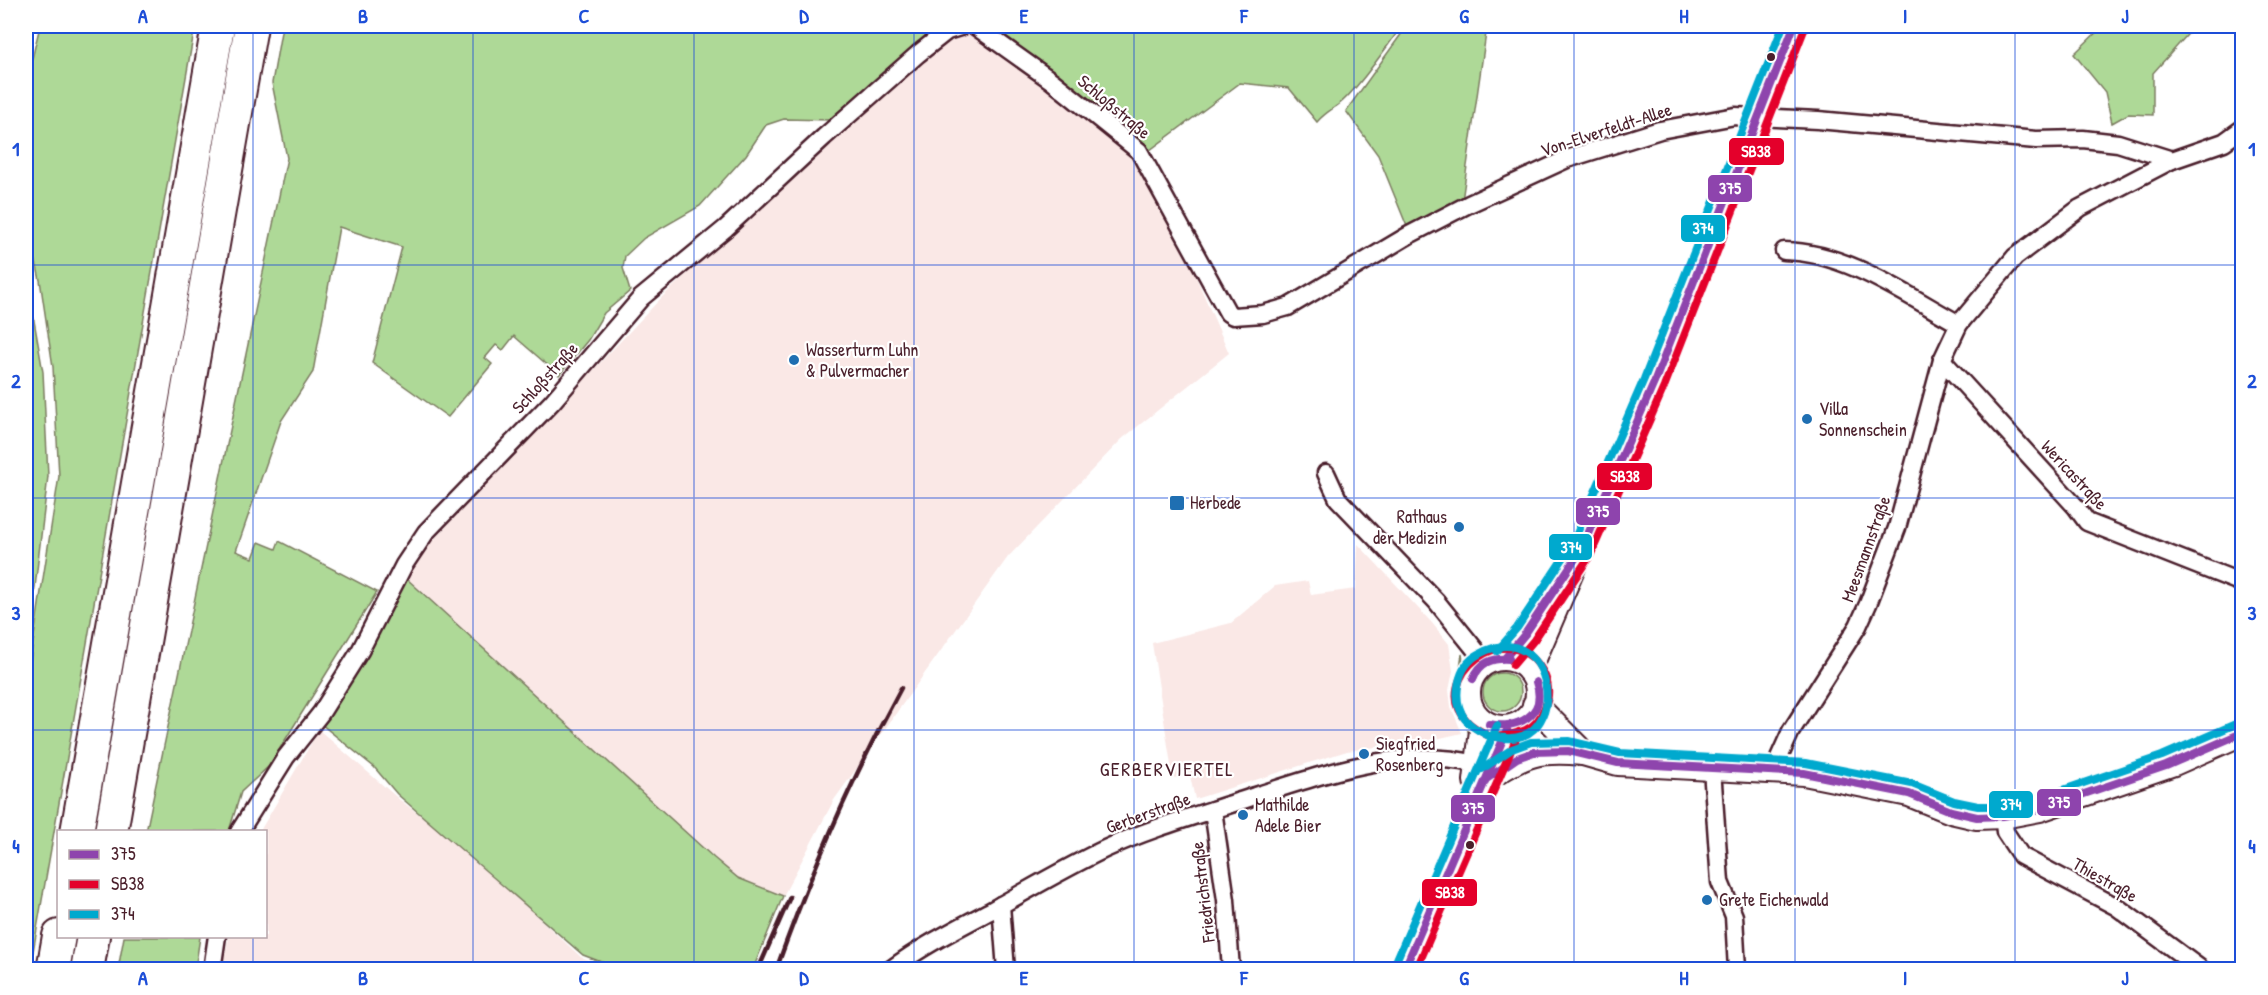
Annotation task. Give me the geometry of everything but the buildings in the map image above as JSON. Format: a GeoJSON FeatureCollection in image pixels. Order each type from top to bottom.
{"type":"FeatureCollection","features":[{"type":"Feature","properties":{"kind":"highway"},"geometry":{"type":"LineString","coordinates":[[77,830],[218,26]]}},
{"type":"Feature","properties":{"kind":"highway"},"geometry":{"type":"LineString","coordinates":[[111,830],[251,26]]}},
{"type":"Feature","properties":{"kind":"highway"},"geometry":{"type":"LineString","coordinates":[[53,969],[59,938]]}},
{"type":"Feature","properties":{"kind":"highway"},"geometry":{"type":"LineString","coordinates":[[87,969],[93,938]]}},
{"type":"Feature","properties":{"kind":"main road"},"geometry":{"type":"LineString","coordinates":[[1529,670],[1666,351],[1794,26]]}},
{"type":"Feature","properties":{"kind":"main road"},"geometry":{"type":"LineString","coordinates":[[1581,550],[1525,634],[1470,680],[1468,692],[1474,714],[1483,722],[1493,727],[1514,726],[1576,752],[1618,763],[1773,771],[1862,782],[1909,794],[1951,811],[1977,817],[2003,816],[2040,809],[2166,766],[2242,733]]}},
{"type":"Feature","properties":{"kind":"main road"},"geometry":{"type":"LineString","coordinates":[[1483,771],[1514,726],[1528,717],[1535,705],[1538,688],[1529,670],[1518,662],[1495,661]]}},
{"type":"Feature","properties":{"kind":"main road"},"geometry":{"type":"LineString","coordinates":[[1535,705],[1576,752]]}},
{"type":"Feature","properties":{"kind":"main road"},"geometry":{"type":"LineString","coordinates":[[1404,969],[1474,807],[1483,771],[1483,722]]}},
{"type":"Feature","properties":{"kind":"main road"},"geometry":{"type":"LineString","coordinates":[[1483,771],[1534,752],[1576,752]]}},
{"type":"Feature","properties":{"kind":"street","name":"Schloßstraße"},"geometry":{"type":"LineString","coordinates":[[240,830],[286,757],[321,713],[360,651],[404,565],[426,532],[552,402],[641,298],[726,228],[918,54],[947,31],[963,26]]}},
{"type":"Feature","properties":{"kind":"street","name":"Schloßstraße"},"geometry":{"type":"LineString","coordinates":[[975,26],[1061,87],[1139,152],[1228,313]]}},
{"type":"Feature","properties":{"kind":"street","name":"Von-Elverfeldt-Allee"},"geometry":{"type":"LineString","coordinates":[[1228,313],[1233,316],[1263,314],[1288,307],[1410,235],[1469,204],[1567,159],[1659,130],[1735,116],[1818,120],[2036,140],[2083,139],[2118,143],[2172,160]]}},
{"type":"Feature","properties":{"kind":"street","name":"Meesmannstraße"},"geometry":{"type":"LineString","coordinates":[[1773,771],[1791,731],[1858,626],[1868,604],[1897,528],[1942,360],[1959,324],[2014,257],[2080,208],[2172,160],[2224,142],[2242,129]]}},
{"type":"Feature","properties":{"kind":"street"},"geometry":{"type":"LineString","coordinates":[[1784,251],[1804,251],[1852,267],[1959,324]]}},
{"type":"Feature","properties":{"kind":"street","name":"Wericastraße"},"geometry":{"type":"LineString","coordinates":[[1942,360],[2076,507],[2087,522],[2242,583]]}},
{"type":"Feature","properties":{"kind":"street"},"geometry":{"type":"LineString","coordinates":[[1326,474],[1338,500],[1495,661]]}},
{"type":"Feature","properties":{"kind":"street","name":"Gerberstraße"},"geometry":{"type":"LineString","coordinates":[[890,969],[924,947],[1106,849],[1213,810],[1359,764],[1408,758],[1459,759],[1483,771]]}},
{"type":"Feature","properties":{"kind":"street"},"geometry":{"type":"LineString","coordinates":[[1712,769],[1720,882],[1734,916],[1737,969]]}},
{"type":"Feature","properties":{"kind":"street","name":"Friedrichstraße"},"geometry":{"type":"LineString","coordinates":[[1213,810],[1226,900],[1231,969]]}},
{"type":"Feature","properties":{"kind":"street","name":"Thiestraße"},"geometry":{"type":"LineString","coordinates":[[2003,816],[2006,832],[2021,856],[2117,907],[2202,969]]}},
{"type":"Feature","properties":{"kind":"street"},"geometry":{"type":"LineString","coordinates":[[1001,905],[1006,969]]}},
{"type":"Feature","properties":{"kind":"street"},"geometry":{"type":"LineString","coordinates":[[212,969],[217,938]]}},
{"type":"Feature","properties":{"kind":"shaded area"},"geometry":{"type":"Polygon","coordinates":[[[971,31],[1123,147],[1155,183],[1229,353],[1122,439],[1008,557],[834,800],[783,896],[738,878],[714,858],[407,579],[423,551],[663,296],[951,32],[971,31]]]}},
{"type":"Feature","properties":{"kind":"shaded area"},"geometry":{"type":"Polygon","coordinates":[[[1358,544],[1449,644],[1453,671],[1449,690],[1451,707],[1462,733],[1436,739],[1347,751],[1195,799],[1190,776],[1173,778],[1152,643],[1231,623],[1275,586],[1308,581],[1311,595],[1356,589],[1358,544]]]}},
{"type":"Feature","properties":{"kind":"shaded area"},"geometry":{"type":"Polygon","coordinates":[[[319,730],[400,800],[461,846],[581,957],[613,969],[221,970],[229,938],[267,938],[267,830],[261,830],[319,730]]]}},
{"type":"Feature","properties":{"kind":"green space"},"geometry":{"type":"Polygon","coordinates":[[[40,26],[195,26],[30,969],[26,970],[26,688],[59,476],[53,367],[40,280],[26,218],[26,83],[40,26]]]}},
{"type":"Feature","properties":{"kind":"green space"},"geometry":{"type":"Polygon","coordinates":[[[282,26],[938,26],[865,96],[831,120],[784,119],[766,125],[746,155],[700,206],[644,238],[625,256],[623,268],[630,291],[604,313],[588,340],[559,375],[514,336],[503,350],[496,345],[485,358],[492,364],[448,417],[372,363],[402,247],[339,227],[313,372],[281,421],[236,551],[253,558],[259,542],[276,549],[279,541],[377,592],[269,766],[241,792],[229,830],[146,830],[287,158],[272,83],[282,26]]]}},
{"type":"Feature","properties":{"kind":"green space"},"geometry":{"type":"Polygon","coordinates":[[[989,26],[1402,26],[1351,93],[1317,122],[1289,88],[1240,83],[1150,150],[1055,73],[989,26]]]}},
{"type":"Feature","properties":{"kind":"green space"},"geometry":{"type":"Polygon","coordinates":[[[1407,26],[1487,26],[1462,201],[1408,229],[1378,155],[1346,111],[1407,26]]]}},
{"type":"Feature","properties":{"kind":"green space"},"geometry":{"type":"Polygon","coordinates":[[[2103,26],[2195,26],[2153,73],[2153,115],[2128,114],[2112,123],[2105,92],[2074,54],[2103,26]]]}},
{"type":"Feature","properties":{"kind":"green space"},"geometry":{"type":"Polygon","coordinates":[[[26,275],[43,372],[48,476],[26,664],[26,275]]]}},
{"type":"Feature","properties":{"kind":"green space"},"geometry":{"type":"Polygon","coordinates":[[[407,579],[714,858],[738,878],[783,896],[753,969],[620,969],[583,955],[397,794],[374,767],[321,724],[346,690],[407,579]]]}},
{"type":"Feature","properties":{"kind":"green space"},"geometry":{"type":"Polygon","coordinates":[[[1462,654],[1463,663],[1458,696],[1472,727],[1470,736],[1455,698],[1462,654]]]}},
{"type":"Feature","properties":{"kind":"green space"},"geometry":{"type":"Polygon","coordinates":[[[1502,673],[1516,678],[1521,692],[1516,706],[1502,711],[1488,706],[1483,692],[1488,678],[1502,673]]]}},
{"type":"Feature","properties":{"kind":"green space"},"geometry":{"type":"Polygon","coordinates":[[[124,938],[200,938],[195,969],[118,969],[124,938]]]}},
{"type":"Feature","properties":{"kind":"railway"},"geometry":{"type":"LineString","coordinates":[[776,970],[833,826],[901,688]]}},
{"type":"Feature","properties":{"kind":"railway"},"geometry":{"type":"LineString","coordinates":[[758,970],[790,897]]}},
{"type":"Feature","properties":{"kind":"transit line","name":"374"},"geometry":{"type":"LineString","coordinates":[[1497,651],[1517,628],[1572,545],[1644,379],[1783,26]]}},
{"type":"Feature","properties":{"kind":"transit line","name":"375"},"geometry":{"type":"LineString","coordinates":[[1505,658],[1525,634],[1581,550],[1654,383],[1794,26]]}},
{"type":"Feature","properties":{"kind":"transit line","name":"SB38"},"geometry":{"type":"LineString","coordinates":[[1513,665],[1534,640],[1591,554],[1664,387],[1804,30]]}},
{"type":"Feature","properties":{"kind":"transit line","name":"374"},"geometry":{"type":"LineString","coordinates":[[1487,735],[1465,719],[1458,702],[1458,684],[1466,666],[1472,659],[1479,654],[1505,646],[1525,651],[1539,666],[1546,685],[1546,706],[1538,724],[1522,736],[1497,737]]}},
{"type":"Feature","properties":{"kind":"transit line","name":"SB38"},"geometry":{"type":"LineString","coordinates":[[1487,735],[1468,722],[1458,705],[1457,687],[1465,671],[1477,658],[1494,650],[1511,648],[1529,655],[1543,672],[1548,685],[1548,698],[1537,722],[1531,727],[1511,735],[1494,737]]}},
{"type":"Feature","properties":{"kind":"transit line","name":"375"},"geometry":{"type":"LineString","coordinates":[[1473,679],[1487,662],[1509,659]]}},
{"type":"Feature","properties":{"kind":"transit line","name":"375"},"geometry":{"type":"LineString","coordinates":[[1489,724],[1509,725],[1527,718],[1534,712],[1539,694],[1536,682]]}},
{"type":"Feature","properties":{"kind":"transit line","name":"374"},"geometry":{"type":"LineString","coordinates":[[1482,769],[1512,749],[1531,742],[1569,741],[1620,753],[1806,763],[1912,784],[1954,801],[1978,806],[2002,806],[2037,799],[2162,756],[2238,723]]}},
{"type":"Feature","properties":{"kind":"transit line","name":"374"},"geometry":{"type":"LineString","coordinates":[[1394,966],[1497,726]]}},
{"type":"Feature","properties":{"kind":"transit line","name":"375"},"geometry":{"type":"LineString","coordinates":[[1404,970],[1507,730]]}},
{"type":"Feature","properties":{"kind":"transit line","name":"SB38"},"geometry":{"type":"LineString","coordinates":[[1416,970],[1519,732]]}},
{"type":"Feature","properties":{"kind":"transit line","name":"375"},"geometry":{"type":"LineString","coordinates":[[1488,778],[1517,758],[1534,752],[1568,751],[1618,763],[1804,773],[1909,794],[1951,811],[1977,817],[2003,816],[2040,809],[2166,766],[2242,733]]}},
{"type":"Feature","properties":{"kind":"place","name":"Wasserturm Luhn & Pulvermacher"},"geometry":{"type":"Point","coordinates":[794,360]}},
{"type":"Feature","properties":{"kind":"place","name":"Villa Sonnenschein"},"geometry":{"type":"Point","coordinates":[1807,419]}},
{"type":"Feature","properties":{"kind":"place","name":"Herbede"},"geometry":{"type":"Point","coordinates":[1177,503]}},
{"type":"Feature","properties":{"kind":"place","name":"Rathaus der Medizin"},"geometry":{"type":"Point","coordinates":[1459,527]}},
{"type":"Feature","properties":{"kind":"place","name":"Siegfried Rosenberg"},"geometry":{"type":"Point","coordinates":[1364,754]}},
{"type":"Feature","properties":{"kind":"place","name":"Mathilde Adele Bier"},"geometry":{"type":"Point","coordinates":[1243,815]}},
{"type":"Feature","properties":{"kind":"place","name":"Grete Eichenwald"},"geometry":{"type":"Point","coordinates":[1707,900]}},
{"type":"Feature","properties":{"kind":"district","name":"GERBERVIERTEL"},"geometry":{"type":"Point","coordinates":[1167,769]}}]}
